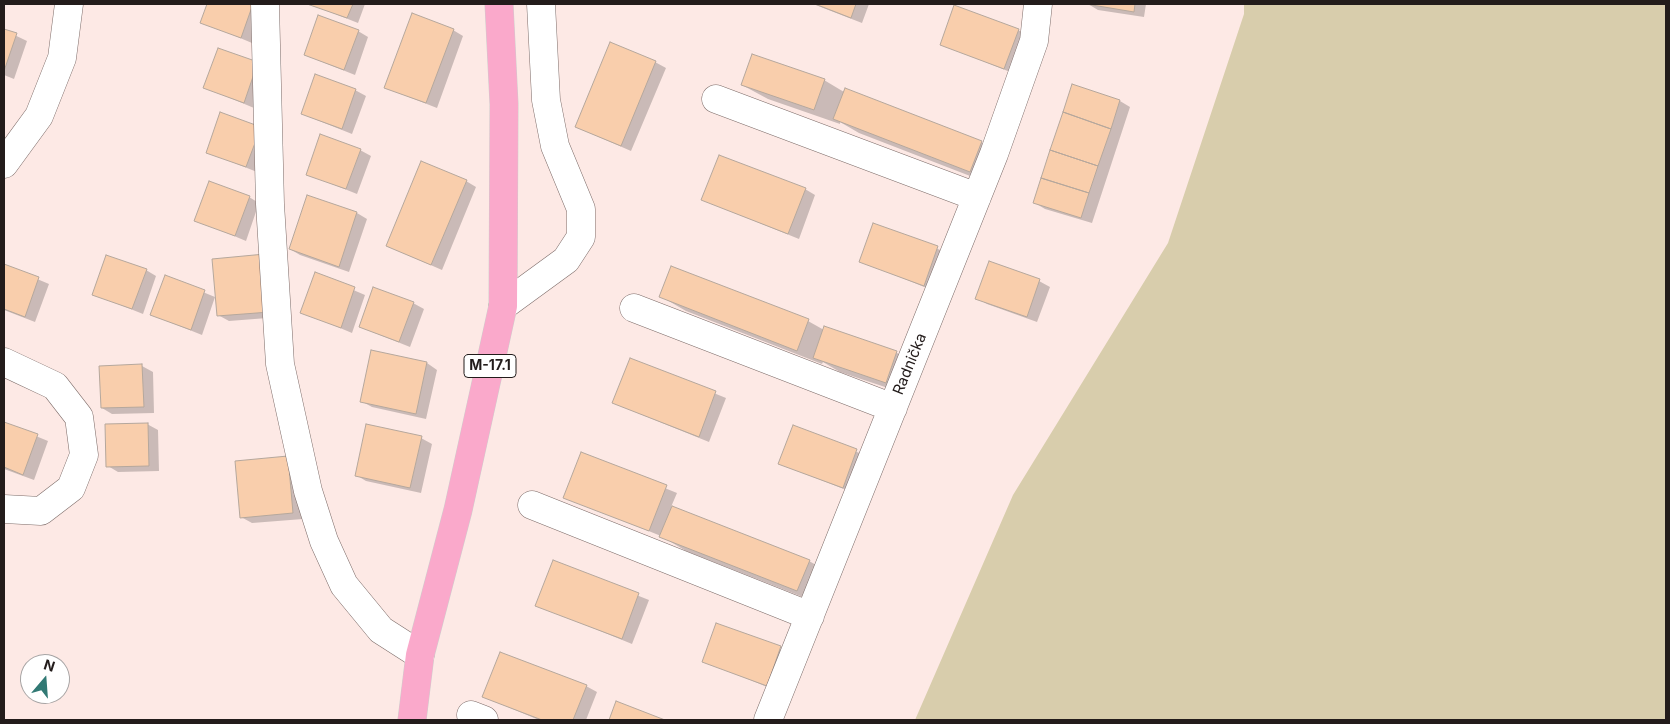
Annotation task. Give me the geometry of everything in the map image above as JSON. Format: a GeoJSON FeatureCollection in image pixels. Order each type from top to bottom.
{"type":"FeatureCollection","features":[{"type":"Feature","properties":{"kind":"main road","name":"M-17.1"},"geometry":{"type":"LineString","coordinates":[[412,720],[420,655],[458,510],[503,306],[504,104],[499,4]]}},
{"type":"Feature","properties":{"kind":"street"},"geometry":{"type":"LineString","coordinates":[[4,164],[39,116],[62,58],[69,4]]}},
{"type":"Feature","properties":{"kind":"street"},"geometry":{"type":"LineString","coordinates":[[265,4],[270,204],[280,364],[308,491],[324,540],[344,585],[381,630],[420,655]]}},
{"type":"Feature","properties":{"kind":"street"},"geometry":{"type":"LineString","coordinates":[[503,306],[566,260],[581,237],[581,209],[555,146],[546,100],[541,4]]}},
{"type":"Feature","properties":{"kind":"street","name":"Radnička"},"geometry":{"type":"LineString","coordinates":[[768,720],[977,197],[1034,41],[1038,4]]}},
{"type":"Feature","properties":{"kind":"street"},"geometry":{"type":"LineString","coordinates":[[716,99],[977,197]]}},
{"type":"Feature","properties":{"kind":"street"},"geometry":{"type":"LineString","coordinates":[[634,308],[893,408]]}},
{"type":"Feature","properties":{"kind":"street"},"geometry":{"type":"LineString","coordinates":[[4,362],[55,386],[79,418],[84,455],[71,488],[41,511],[4,509]]}},
{"type":"Feature","properties":{"kind":"street"},"geometry":{"type":"LineString","coordinates":[[532,505],[810,616]]}},
{"type":"Feature","properties":{"kind":"shaded area"},"geometry":{"type":"Polygon","coordinates":[[[1244,4],[1666,4],[1666,720],[915,720],[1013,495],[1168,243],[1244,14],[1244,4]]]}},
{"type":"Feature","properties":{"kind":"building"},"geometry":{"type":"Polygon","coordinates":[[[207,4],[253,4],[241,38],[200,23],[207,4]]]}},
{"type":"Feature","properties":{"kind":"building"},"geometry":{"type":"Polygon","coordinates":[[[307,4],[353,4],[347,18],[307,4]]]}},
{"type":"Feature","properties":{"kind":"building"},"geometry":{"type":"Polygon","coordinates":[[[815,4],[856,4],[851,18],[815,4]]]}},
{"type":"Feature","properties":{"kind":"building"},"geometry":{"type":"Polygon","coordinates":[[[1086,4],[1135,4],[1134,12],[1086,4]]]}},
{"type":"Feature","properties":{"kind":"building"},"geometry":{"type":"Polygon","coordinates":[[[954,5],[1019,29],[1004,69],[940,45],[954,5]]]}},
{"type":"Feature","properties":{"kind":"building"},"geometry":{"type":"Polygon","coordinates":[[[412,13],[454,29],[426,103],[384,88],[412,13]]]}},
{"type":"Feature","properties":{"kind":"building"},"geometry":{"type":"Polygon","coordinates":[[[318,15],[359,30],[344,70],[304,55],[318,15]]]}},
{"type":"Feature","properties":{"kind":"building"},"geometry":{"type":"Polygon","coordinates":[[[4,29],[17,33],[4,71],[4,29]]]}},
{"type":"Feature","properties":{"kind":"building"},"geometry":{"type":"Polygon","coordinates":[[[610,42],[656,61],[621,146],[575,127],[610,42]]]}},
{"type":"Feature","properties":{"kind":"building"},"geometry":{"type":"Polygon","coordinates":[[[218,48],[258,62],[244,103],[203,88],[218,48]]]}},
{"type":"Feature","properties":{"kind":"building"},"geometry":{"type":"Polygon","coordinates":[[[752,54],[825,79],[814,110],[741,85],[752,54]]]}},
{"type":"Feature","properties":{"kind":"building"},"geometry":{"type":"Polygon","coordinates":[[[315,74],[356,89],[342,129],[301,114],[315,74]]]}},
{"type":"Feature","properties":{"kind":"building"},"geometry":{"type":"Polygon","coordinates":[[[1072,84],[1120,100],[1111,129],[1063,112],[1072,84]]]}},
{"type":"Feature","properties":{"kind":"building"},"geometry":{"type":"Polygon","coordinates":[[[845,88],[982,141],[970,172],[833,119],[845,88]]]}},
{"type":"Feature","properties":{"kind":"building"},"geometry":{"type":"Polygon","coordinates":[[[220,112],[261,127],[246,167],[206,153],[220,112]]]}},
{"type":"Feature","properties":{"kind":"building"},"geometry":{"type":"Polygon","coordinates":[[[1063,112],[1111,129],[1098,166],[1050,150],[1063,112]]]}},
{"type":"Feature","properties":{"kind":"building"},"geometry":{"type":"Polygon","coordinates":[[[320,134],[361,149],[346,189],[306,175],[320,134]]]}},
{"type":"Feature","properties":{"kind":"building"},"geometry":{"type":"Polygon","coordinates":[[[1050,150],[1098,166],[1089,193],[1041,178],[1050,150]]]}},
{"type":"Feature","properties":{"kind":"building"},"geometry":{"type":"Polygon","coordinates":[[[719,155],[806,188],[788,234],[701,200],[719,155]]]}},
{"type":"Feature","properties":{"kind":"building"},"geometry":{"type":"Polygon","coordinates":[[[421,161],[467,180],[431,265],[386,246],[421,161]]]}},
{"type":"Feature","properties":{"kind":"building"},"geometry":{"type":"Polygon","coordinates":[[[1041,178],[1089,193],[1081,218],[1033,203],[1041,178]]]}},
{"type":"Feature","properties":{"kind":"building"},"geometry":{"type":"Polygon","coordinates":[[[209,181],[250,196],[235,236],[194,221],[209,181]]]}},
{"type":"Feature","properties":{"kind":"building"},"geometry":{"type":"Polygon","coordinates":[[[307,195],[357,212],[339,267],[289,249],[307,195]]]}},
{"type":"Feature","properties":{"kind":"building"},"geometry":{"type":"Polygon","coordinates":[[[873,223],[938,246],[924,286],[859,262],[873,223]]]}},
{"type":"Feature","properties":{"kind":"building"},"geometry":{"type":"Polygon","coordinates":[[[265,254],[270,312],[217,316],[212,259],[265,254]]]}},
{"type":"Feature","properties":{"kind":"building"},"geometry":{"type":"Polygon","coordinates":[[[106,255],[147,269],[132,309],[92,295],[106,255]]]}},
{"type":"Feature","properties":{"kind":"building"},"geometry":{"type":"Polygon","coordinates":[[[989,261],[1040,279],[1027,317],[975,299],[989,261]]]}},
{"type":"Feature","properties":{"kind":"building"},"geometry":{"type":"Polygon","coordinates":[[[4,264],[39,277],[25,317],[4,309],[4,264]]]}},
{"type":"Feature","properties":{"kind":"building"},"geometry":{"type":"Polygon","coordinates":[[[671,266],[809,319],[797,351],[659,297],[671,266]]]}},
{"type":"Feature","properties":{"kind":"building"},"geometry":{"type":"Polygon","coordinates":[[[315,272],[355,287],[341,328],[300,313],[315,272]]]}},
{"type":"Feature","properties":{"kind":"building"},"geometry":{"type":"Polygon","coordinates":[[[165,275],[205,290],[191,330],[150,315],[165,275]]]}},
{"type":"Feature","properties":{"kind":"building"},"geometry":{"type":"Polygon","coordinates":[[[373,287],[414,302],[399,342],[359,327],[373,287]]]}},
{"type":"Feature","properties":{"kind":"building"},"geometry":{"type":"Polygon","coordinates":[[[824,326],[897,351],[886,383],[813,358],[824,326]]]}},
{"type":"Feature","properties":{"kind":"building"},"geometry":{"type":"Polygon","coordinates":[[[371,350],[427,362],[416,414],[360,402],[371,350]]]}},
{"type":"Feature","properties":{"kind":"building"},"geometry":{"type":"Polygon","coordinates":[[[630,358],[716,391],[699,437],[612,403],[630,358]]]}},
{"type":"Feature","properties":{"kind":"building"},"geometry":{"type":"Polygon","coordinates":[[[142,364],[144,407],[101,408],[99,366],[142,364]]]}},
{"type":"Feature","properties":{"kind":"building"},"geometry":{"type":"Polygon","coordinates":[[[4,422],[38,434],[23,475],[4,467],[4,422]]]}},
{"type":"Feature","properties":{"kind":"building"},"geometry":{"type":"Polygon","coordinates":[[[148,423],[149,466],[106,467],[105,424],[148,423]]]}},
{"type":"Feature","properties":{"kind":"building"},"geometry":{"type":"Polygon","coordinates":[[[366,424],[422,436],[410,488],[355,476],[366,424]]]}},
{"type":"Feature","properties":{"kind":"building"},"geometry":{"type":"Polygon","coordinates":[[[793,425],[857,449],[843,488],[778,464],[793,425]]]}},
{"type":"Feature","properties":{"kind":"building"},"geometry":{"type":"Polygon","coordinates":[[[581,452],[667,485],[649,531],[563,498],[581,452]]]}},
{"type":"Feature","properties":{"kind":"building"},"geometry":{"type":"Polygon","coordinates":[[[288,456],[293,513],[240,518],[235,461],[288,456]]]}},
{"type":"Feature","properties":{"kind":"building"},"geometry":{"type":"Polygon","coordinates":[[[672,506],[810,560],[797,591],[659,537],[672,506]]]}},
{"type":"Feature","properties":{"kind":"building"},"geometry":{"type":"Polygon","coordinates":[[[553,560],[639,593],[622,639],[535,606],[553,560]]]}},
{"type":"Feature","properties":{"kind":"building"},"geometry":{"type":"Polygon","coordinates":[[[716,623],[781,646],[767,686],[702,662],[716,623]]]}},
{"type":"Feature","properties":{"kind":"building"},"geometry":{"type":"Polygon","coordinates":[[[500,652],[587,685],[573,720],[542,720],[482,697],[500,652]]]}},
{"type":"Feature","properties":{"kind":"building"},"geometry":{"type":"Polygon","coordinates":[[[616,701],[665,720],[609,720],[616,701]]]}}]}
